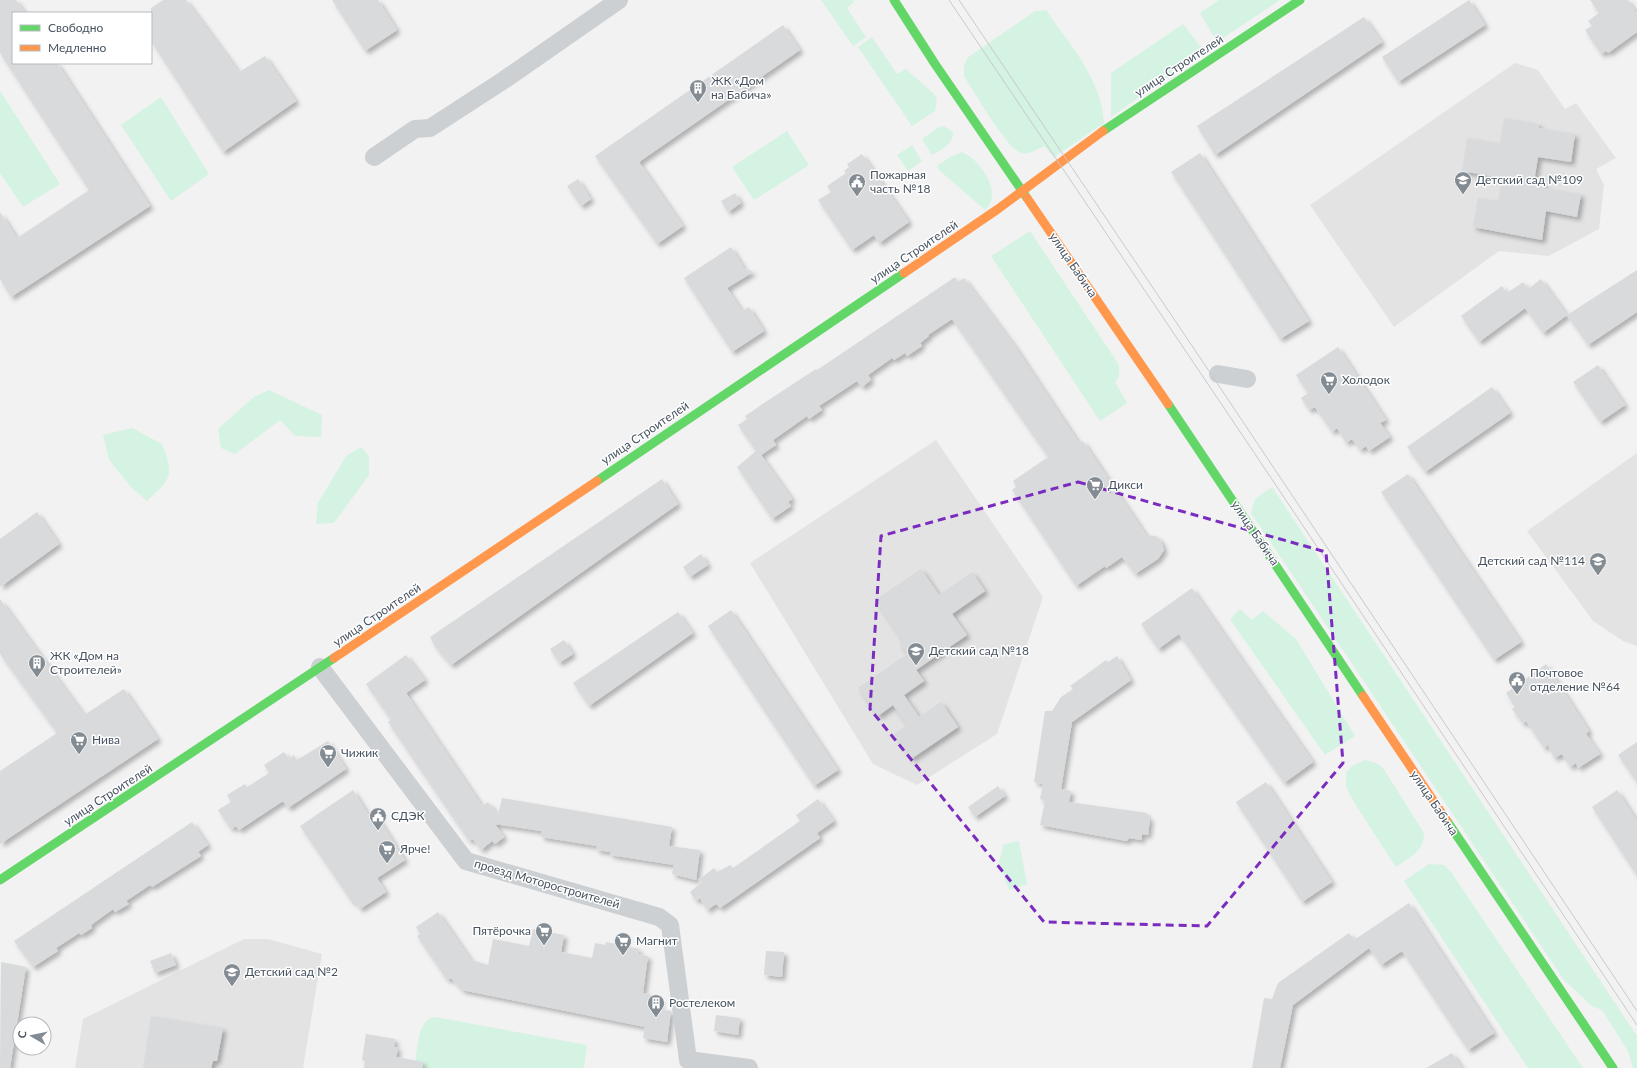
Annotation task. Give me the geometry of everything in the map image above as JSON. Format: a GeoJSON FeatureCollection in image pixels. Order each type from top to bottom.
{"type":"FeatureCollection","features":[{"type":"Feature","properties":{"kind":"street"},"geometry":{"type":"LineString","coordinates":[[374,157],[415,129],[430,128],[504,80],[619,0]]}},
{"type":"Feature","properties":{"kind":"street","name":"улица Бабича"},"geometry":{"type":"LineString","coordinates":[[894,0],[935,64],[1205,458],[1385,730],[1613,1068]]}},
{"type":"Feature","properties":{"kind":"street","name":"улица Строителей"},"geometry":{"type":"LineString","coordinates":[[0,880],[320,667],[826,326],[1022,191],[1109,126],[1300,0]]}},
{"type":"Feature","properties":{"kind":"street"},"geometry":{"type":"LineString","coordinates":[[1218,374],[1247,379]]}},
{"type":"Feature","properties":{"kind":"street","name":"проезд Моторостроителей"},"geometry":{"type":"LineString","coordinates":[[320,667],[466,861],[659,917],[670,926],[688,1060],[749,1068]]}},
{"type":"Feature","properties":{"kind":"highlighted area"},"geometry":{"type":"Polygon","coordinates":[[[1078,482],[1326,552],[1343,763],[1207,926],[1044,922],[870,709],[881,536],[1078,482]]]}},
{"type":"Feature","properties":{"kind":"shaded area","name":"Детский сад №109"},"geometry":{"type":"Polygon","coordinates":[[[1515,63],[1538,70],[1565,109],[1576,103],[1616,158],[1596,169],[1604,185],[1599,229],[1549,256],[1499,251],[1394,327],[1310,205],[1515,63]]]}},
{"type":"Feature","properties":{"kind":"shaded area","name":"Детский сад №18"},"geometry":{"type":"Polygon","coordinates":[[[936,440],[1043,597],[997,734],[917,785],[873,764],[750,563],[936,440]]]}},
{"type":"Feature","properties":{"kind":"shaded area","name":"Детский сад №114"},"geometry":{"type":"Polygon","coordinates":[[[1637,453],[1637,646],[1623,641],[1593,621],[1527,531],[1637,453]]]}},
{"type":"Feature","properties":{"kind":"shaded area","name":"Детский сад №2"},"geometry":{"type":"Polygon","coordinates":[[[244,939],[268,939],[322,954],[303,1068],[75,1068],[83,1019],[244,939]]]}},
{"type":"Feature","properties":{"kind":"green space"},"geometry":{"type":"Polygon","coordinates":[[[821,0],[853,0],[854,2],[847,8],[866,37],[853,46],[821,0]]]}},
{"type":"Feature","properties":{"kind":"green space"},"geometry":{"type":"Polygon","coordinates":[[[1219,0],[1280,0],[1217,42],[1200,13],[1219,0]]]}},
{"type":"Feature","properties":{"kind":"green space"},"geometry":{"type":"Polygon","coordinates":[[[1046,10],[1074,50],[1091,78],[1102,107],[1104,123],[1054,157],[1044,146],[1033,152],[1027,153],[1021,153],[1015,149],[999,131],[964,76],[964,66],[967,58],[1035,11],[1046,10]]]}},
{"type":"Feature","properties":{"kind":"green space"},"geometry":{"type":"Polygon","coordinates":[[[1183,24],[1201,47],[1202,53],[1111,117],[1111,73],[1183,24]]]}},
{"type":"Feature","properties":{"kind":"green space"},"geometry":{"type":"Polygon","coordinates":[[[872,37],[897,74],[906,69],[934,94],[937,100],[935,111],[912,126],[858,47],[872,37]]]}},
{"type":"Feature","properties":{"kind":"green space"},"geometry":{"type":"Polygon","coordinates":[[[0,91],[60,184],[23,207],[0,173],[0,91]]]}},
{"type":"Feature","properties":{"kind":"green space"},"geometry":{"type":"Polygon","coordinates":[[[161,97],[209,174],[171,201],[121,125],[161,97]]]}},
{"type":"Feature","properties":{"kind":"green space"},"geometry":{"type":"Polygon","coordinates":[[[944,126],[953,132],[953,136],[943,149],[932,155],[922,139],[939,127],[944,126]]]}},
{"type":"Feature","properties":{"kind":"green space"},"geometry":{"type":"Polygon","coordinates":[[[787,131],[809,165],[754,200],[732,167],[787,131]]]}},
{"type":"Feature","properties":{"kind":"green space"},"geometry":{"type":"Polygon","coordinates":[[[912,145],[922,161],[908,171],[897,155],[912,145]]]}},
{"type":"Feature","properties":{"kind":"green space"},"geometry":{"type":"Polygon","coordinates":[[[962,152],[969,156],[982,169],[991,186],[992,195],[990,203],[985,210],[939,170],[937,166],[950,157],[962,152]]]}},
{"type":"Feature","properties":{"kind":"green space"},"geometry":{"type":"Polygon","coordinates":[[[1030,231],[1119,365],[1119,377],[1115,382],[1127,403],[1100,421],[991,256],[1030,231]]]}},
{"type":"Feature","properties":{"kind":"green space"},"geometry":{"type":"Polygon","coordinates":[[[269,390],[322,415],[321,437],[295,436],[280,420],[235,454],[221,448],[218,429],[254,397],[269,390]]]}},
{"type":"Feature","properties":{"kind":"green space"},"geometry":{"type":"Polygon","coordinates":[[[132,428],[162,444],[168,463],[169,470],[166,481],[162,487],[147,501],[132,488],[109,460],[103,435],[132,428]]]}},
{"type":"Feature","properties":{"kind":"green space"},"geometry":{"type":"Polygon","coordinates":[[[361,447],[369,456],[369,475],[334,523],[316,524],[318,503],[346,456],[361,447]]]}},
{"type":"Feature","properties":{"kind":"green space"},"geometry":{"type":"Polygon","coordinates":[[[1272,487],[1637,1036],[1637,1068],[1633,1068],[1628,1051],[1602,1010],[1592,1006],[1564,980],[1251,513],[1255,499],[1272,487]]]}},
{"type":"Feature","properties":{"kind":"green space"},"geometry":{"type":"Polygon","coordinates":[[[1240,609],[1252,620],[1263,611],[1296,639],[1355,736],[1325,755],[1230,619],[1240,609]]]}},
{"type":"Feature","properties":{"kind":"green space"},"geometry":{"type":"Polygon","coordinates":[[[1365,760],[1376,763],[1383,768],[1424,833],[1422,845],[1419,849],[1411,857],[1396,867],[1357,807],[1346,787],[1346,773],[1352,766],[1365,760]]]}},
{"type":"Feature","properties":{"kind":"green space"},"geometry":{"type":"Polygon","coordinates":[[[1019,841],[1027,884],[1009,890],[999,862],[1004,844],[1019,841]]]}},
{"type":"Feature","properties":{"kind":"green space"},"geometry":{"type":"Polygon","coordinates":[[[1429,864],[1444,865],[1451,872],[1583,1068],[1528,1068],[1404,881],[1429,864]]]}},
{"type":"Feature","properties":{"kind":"green space"},"geometry":{"type":"Polygon","coordinates":[[[435,1017],[587,1045],[584,1068],[415,1068],[417,1046],[421,1030],[429,1019],[435,1017]]]}},
{"type":"Feature","properties":{"kind":"building"},"geometry":{"type":"Polygon","coordinates":[[[0,0],[16,0],[24,12],[12,12],[12,64],[58,64],[150,206],[11,297],[0,279],[0,212],[17,238],[89,190],[0,53],[0,0]]]}},
{"type":"Feature","properties":{"kind":"building"},"geometry":{"type":"Polygon","coordinates":[[[163,0],[186,0],[239,72],[265,56],[296,101],[223,152],[152,43],[151,8],[163,0]]]}},
{"type":"Feature","properties":{"kind":"building"},"geometry":{"type":"Polygon","coordinates":[[[332,0],[378,0],[397,30],[365,51],[332,0]]]}},
{"type":"Feature","properties":{"kind":"building"},"geometry":{"type":"Polygon","coordinates":[[[1469,0],[1485,25],[1398,82],[1382,57],[1469,0]]]}},
{"type":"Feature","properties":{"kind":"building"},"geometry":{"type":"Polygon","coordinates":[[[1590,0],[1628,0],[1637,14],[1637,32],[1608,53],[1606,51],[1601,54],[1585,30],[1592,26],[1588,21],[1599,13],[1590,0]]]}},
{"type":"Feature","properties":{"kind":"building"},"geometry":{"type":"Polygon","coordinates":[[[1364,17],[1382,42],[1215,155],[1197,126],[1364,17]]]}},
{"type":"Feature","properties":{"kind":"building","name":"ЖК «Дом на Бабича»"},"geometry":{"type":"Polygon","coordinates":[[[783,25],[800,50],[639,162],[683,226],[657,244],[595,156],[783,25]]]}},
{"type":"Feature","properties":{"kind":"building"},"geometry":{"type":"Polygon","coordinates":[[[1504,118],[1539,124],[1539,128],[1575,134],[1571,162],[1538,157],[1534,182],[1545,184],[1544,188],[1581,194],[1577,217],[1546,211],[1542,240],[1473,227],[1478,198],[1498,201],[1502,178],[1462,171],[1467,138],[1500,143],[1504,118]]]}},
{"type":"Feature","properties":{"kind":"building"},"geometry":{"type":"Polygon","coordinates":[[[1200,153],[1309,321],[1280,339],[1171,172],[1200,153]]]}},
{"type":"Feature","properties":{"kind":"building","name":"Пожарная часть №18"},"geometry":{"type":"Polygon","coordinates":[[[862,154],[909,222],[879,243],[874,235],[852,250],[818,200],[831,192],[827,186],[846,173],[844,171],[849,167],[847,164],[862,154]]]}},
{"type":"Feature","properties":{"kind":"building"},"geometry":{"type":"Polygon","coordinates":[[[578,179],[591,199],[581,206],[567,186],[578,179]]]}},
{"type":"Feature","properties":{"kind":"building"},"geometry":{"type":"Polygon","coordinates":[[[735,193],[741,203],[728,212],[721,201],[735,193]]]}},
{"type":"Feature","properties":{"kind":"building"},"geometry":{"type":"Polygon","coordinates":[[[731,247],[744,268],[753,272],[727,288],[742,311],[749,307],[764,331],[732,352],[684,278],[731,247]]]}},
{"type":"Feature","properties":{"kind":"building"},"geometry":{"type":"Polygon","coordinates":[[[1637,270],[1637,312],[1588,345],[1567,315],[1637,270]]]}},
{"type":"Feature","properties":{"kind":"building"},"geometry":{"type":"Polygon","coordinates":[[[955,277],[958,282],[964,278],[1014,345],[1079,443],[1083,441],[1146,535],[1156,536],[1161,541],[1164,550],[1158,559],[1135,574],[1122,557],[1106,568],[1105,566],[1076,586],[1012,490],[1016,487],[1013,481],[1048,457],[952,319],[928,335],[929,336],[920,343],[922,346],[907,356],[905,353],[894,360],[892,358],[868,375],[871,380],[862,387],[857,381],[819,406],[822,410],[809,419],[807,416],[773,440],[776,445],[761,455],[792,499],[788,502],[791,506],[772,519],[737,467],[756,451],[738,425],[747,419],[745,416],[816,369],[817,370],[955,277]]]}},
{"type":"Feature","properties":{"kind":"building"},"geometry":{"type":"Polygon","coordinates":[[[1541,279],[1567,315],[1543,333],[1525,308],[1479,342],[1461,316],[1502,286],[1507,293],[1523,282],[1528,289],[1541,279]]]}},
{"type":"Feature","properties":{"kind":"building"},"geometry":{"type":"Polygon","coordinates":[[[1338,347],[1386,420],[1380,423],[1390,437],[1369,451],[1366,446],[1360,450],[1352,439],[1346,443],[1337,428],[1332,432],[1315,407],[1309,410],[1301,398],[1308,393],[1296,375],[1338,347]]]}},
{"type":"Feature","properties":{"kind":"building"},"geometry":{"type":"Polygon","coordinates":[[[1598,365],[1625,405],[1600,422],[1573,382],[1598,365]]]}},
{"type":"Feature","properties":{"kind":"building"},"geometry":{"type":"Polygon","coordinates":[[[1492,387],[1510,413],[1425,472],[1407,447],[1492,387]]]}},
{"type":"Feature","properties":{"kind":"building"},"geometry":{"type":"Polygon","coordinates":[[[1408,474],[1521,642],[1494,660],[1381,492],[1408,474]]]}},
{"type":"Feature","properties":{"kind":"building"},"geometry":{"type":"Polygon","coordinates":[[[662,479],[678,504],[451,665],[436,648],[430,637],[662,479]]]}},
{"type":"Feature","properties":{"kind":"building"},"geometry":{"type":"Polygon","coordinates":[[[37,512],[59,544],[0,587],[0,539],[37,512]]]}},
{"type":"Feature","properties":{"kind":"building"},"geometry":{"type":"Polygon","coordinates":[[[701,554],[708,565],[690,577],[683,567],[701,554]]]}},
{"type":"Feature","properties":{"kind":"building"},"geometry":{"type":"Polygon","coordinates":[[[921,569],[939,595],[972,572],[985,591],[952,614],[967,635],[916,670],[924,681],[904,695],[919,717],[941,702],[958,727],[911,759],[894,734],[907,725],[893,705],[878,716],[858,688],[907,654],[899,643],[903,641],[875,600],[921,569]]]}},
{"type":"Feature","properties":{"kind":"building"},"geometry":{"type":"Polygon","coordinates":[[[1192,588],[1313,762],[1284,783],[1179,634],[1158,649],[1141,624],[1192,588]]]}},
{"type":"Feature","properties":{"kind":"building","name":"Нива"},"geometry":{"type":"Polygon","coordinates":[[[0,599],[84,715],[124,689],[158,739],[0,844],[0,771],[57,733],[0,654],[0,599]]]}},
{"type":"Feature","properties":{"kind":"building"},"geometry":{"type":"Polygon","coordinates":[[[731,610],[838,770],[814,786],[708,626],[731,610]]]}},
{"type":"Feature","properties":{"kind":"building"},"geometry":{"type":"Polygon","coordinates":[[[678,612],[693,633],[589,706],[573,683],[678,612]]]}},
{"type":"Feature","properties":{"kind":"building"},"geometry":{"type":"Polygon","coordinates":[[[564,640],[573,654],[559,663],[550,649],[564,640]]]}},
{"type":"Feature","properties":{"kind":"building"},"geometry":{"type":"Polygon","coordinates":[[[406,655],[425,680],[406,693],[482,806],[488,802],[498,815],[502,798],[672,827],[669,846],[700,850],[696,880],[672,874],[674,865],[610,855],[611,852],[596,850],[597,846],[541,837],[541,831],[495,824],[504,837],[495,844],[492,841],[481,850],[473,839],[469,841],[388,722],[391,720],[366,684],[406,655]]]}},
{"type":"Feature","properties":{"kind":"building"},"geometry":{"type":"Polygon","coordinates":[[[1117,656],[1131,680],[1072,722],[1061,789],[1071,791],[1069,802],[1147,813],[1146,817],[1150,818],[1148,835],[1142,834],[1142,840],[1129,838],[1127,841],[1040,825],[1045,801],[1040,799],[1043,784],[1034,782],[1045,711],[1052,711],[1061,697],[1073,689],[1070,686],[1106,660],[1108,662],[1117,656]]]}},
{"type":"Feature","properties":{"kind":"building"},"geometry":{"type":"Polygon","coordinates":[[[1546,664],[1589,731],[1586,734],[1600,754],[1578,768],[1576,763],[1570,767],[1562,754],[1554,758],[1548,745],[1544,748],[1526,721],[1523,724],[1512,709],[1515,707],[1506,693],[1546,664]]]}},
{"type":"Feature","properties":{"kind":"building"},"geometry":{"type":"Polygon","coordinates":[[[328,741],[346,769],[288,808],[283,801],[239,830],[236,826],[231,829],[218,810],[231,802],[227,795],[245,784],[247,787],[269,773],[264,765],[284,752],[289,759],[294,755],[297,760],[328,741]]]}},
{"type":"Feature","properties":{"kind":"building"},"geometry":{"type":"Polygon","coordinates":[[[1637,742],[1637,783],[1618,755],[1637,742]]]}},
{"type":"Feature","properties":{"kind":"building"},"geometry":{"type":"Polygon","coordinates":[[[1266,782],[1332,882],[1302,902],[1236,802],[1266,782]]]}},
{"type":"Feature","properties":{"kind":"building"},"geometry":{"type":"Polygon","coordinates":[[[998,786],[1005,796],[975,817],[968,807],[998,786]]]}},
{"type":"Feature","properties":{"kind":"building"},"geometry":{"type":"Polygon","coordinates":[[[353,790],[370,817],[375,813],[405,860],[377,878],[386,892],[360,909],[354,901],[352,902],[300,826],[353,790]]]}},
{"type":"Feature","properties":{"kind":"building"},"geometry":{"type":"Polygon","coordinates":[[[1617,790],[1637,821],[1637,876],[1592,807],[1617,790]]]}},
{"type":"Feature","properties":{"kind":"building"},"geometry":{"type":"Polygon","coordinates":[[[818,799],[834,821],[817,833],[820,838],[720,908],[716,904],[707,910],[700,898],[696,901],[690,892],[703,881],[698,880],[714,868],[717,872],[730,865],[733,868],[800,821],[796,815],[818,799]]]}},
{"type":"Feature","properties":{"kind":"building"},"geometry":{"type":"Polygon","coordinates":[[[192,822],[208,845],[198,852],[201,856],[152,887],[150,885],[126,901],[129,904],[115,912],[113,909],[91,925],[92,928],[81,935],[79,933],[56,948],[58,951],[33,967],[14,941],[192,822]]]}},
{"type":"Feature","properties":{"kind":"building"},"geometry":{"type":"Polygon","coordinates":[[[1409,903],[1494,1033],[1468,1050],[1402,951],[1381,965],[1369,948],[1293,1005],[1280,1068],[1252,1068],[1264,998],[1272,999],[1278,983],[1349,933],[1354,940],[1409,903]]]}},
{"type":"Feature","properties":{"kind":"building"},"geometry":{"type":"Polygon","coordinates":[[[438,912],[471,960],[488,965],[493,939],[529,946],[533,929],[564,935],[561,952],[592,958],[595,943],[605,945],[606,942],[639,949],[638,954],[648,956],[643,993],[652,995],[651,999],[660,1000],[659,1009],[671,1011],[667,1042],[643,1038],[645,1027],[462,990],[451,978],[447,980],[417,936],[420,934],[416,927],[438,912]]]}},
{"type":"Feature","properties":{"kind":"building"},"geometry":{"type":"Polygon","coordinates":[[[766,951],[784,952],[782,977],[764,975],[766,951]]]}},
{"type":"Feature","properties":{"kind":"building"},"geometry":{"type":"Polygon","coordinates":[[[171,953],[176,965],[155,973],[150,961],[171,953]]]}},
{"type":"Feature","properties":{"kind":"building"},"geometry":{"type":"Polygon","coordinates":[[[1,962],[26,967],[18,1016],[12,1016],[12,1055],[10,1068],[0,1068],[1,962]]]}},
{"type":"Feature","properties":{"kind":"building"},"geometry":{"type":"Polygon","coordinates":[[[716,1015],[740,1018],[738,1035],[714,1031],[716,1015]]]}},
{"type":"Feature","properties":{"kind":"building"},"geometry":{"type":"Polygon","coordinates":[[[151,1016],[223,1028],[217,1061],[213,1061],[211,1068],[143,1068],[151,1016]]]}},
{"type":"Feature","properties":{"kind":"building"},"geometry":{"type":"Polygon","coordinates":[[[366,1034],[395,1039],[394,1047],[398,1048],[396,1057],[423,1062],[422,1068],[364,1068],[365,1061],[362,1060],[366,1034]]]}},
{"type":"Feature","properties":{"kind":"building"},"geometry":{"type":"Polygon","coordinates":[[[1452,1053],[1462,1068],[1426,1068],[1452,1053]]]}},
{"type":"Feature","properties":{"kind":"tram line"},"geometry":{"type":"LineString","coordinates":[[949,0],[1637,1025]]}},
{"type":"Feature","properties":{"kind":"tram line"},"geometry":{"type":"LineString","coordinates":[[959,0],[1637,1011]]}},
{"type":"Feature","properties":{"kind":"traffic: fast"},"geometry":{"type":"LineString","coordinates":[[894,0],[935,64],[1027,198]]}},
{"type":"Feature","properties":{"kind":"traffic: fast"},"geometry":{"type":"LineString","coordinates":[[1103,131],[1300,0]]}},
{"type":"Feature","properties":{"kind":"traffic: fast"},"geometry":{"type":"LineString","coordinates":[[597,481],[904,273]]}},
{"type":"Feature","properties":{"kind":"traffic: fast"},"geometry":{"type":"LineString","coordinates":[[1168,404],[1363,696]]}},
{"type":"Feature","properties":{"kind":"traffic: fast"},"geometry":{"type":"LineString","coordinates":[[0,880],[334,658]]}},
{"type":"Feature","properties":{"kind":"traffic: fast"},"geometry":{"type":"LineString","coordinates":[[1447,821],[1613,1068]]}},
{"type":"Feature","properties":{"kind":"traffic: slow"},"geometry":{"type":"LineString","coordinates":[[904,273],[998,209],[1103,131]]}},
{"type":"Feature","properties":{"kind":"traffic: slow"},"geometry":{"type":"LineString","coordinates":[[1027,198],[1168,404]]}},
{"type":"Feature","properties":{"kind":"traffic: slow"},"geometry":{"type":"LineString","coordinates":[[334,658],[597,481]]}},
{"type":"Feature","properties":{"kind":"traffic: slow"},"geometry":{"type":"LineString","coordinates":[[1363,696],[1447,821]]}},
{"type":"Feature","properties":{"kind":"place","name":"ЖК «Дом на Бабича»"},"geometry":{"type":"Point","coordinates":[698,103]}},
{"type":"Feature","properties":{"kind":"place","name":"Детский сад №109"},"geometry":{"type":"Point","coordinates":[1463,195]}},
{"type":"Feature","properties":{"kind":"place","name":"Пожарная часть №18"},"geometry":{"type":"Point","coordinates":[857,197]}},
{"type":"Feature","properties":{"kind":"place","name":"Холодок"},"geometry":{"type":"Point","coordinates":[1329,395]}},
{"type":"Feature","properties":{"kind":"place","name":"Дикси"},"geometry":{"type":"Point","coordinates":[1095,500]}},
{"type":"Feature","properties":{"kind":"place","name":"Детский сад №114"},"geometry":{"type":"Point","coordinates":[1598,576]}},
{"type":"Feature","properties":{"kind":"place","name":"Детский сад №18"},"geometry":{"type":"Point","coordinates":[916,666]}},
{"type":"Feature","properties":{"kind":"place","name":"ЖК «Дом на Строителей»"},"geometry":{"type":"Point","coordinates":[37,678]}},
{"type":"Feature","properties":{"kind":"place","name":"Почтовое отделение №64"},"geometry":{"type":"Point","coordinates":[1517,695]}},
{"type":"Feature","properties":{"kind":"place","name":"Нива"},"geometry":{"type":"Point","coordinates":[79,755]}},
{"type":"Feature","properties":{"kind":"place","name":"Чижик"},"geometry":{"type":"Point","coordinates":[328,768]}},
{"type":"Feature","properties":{"kind":"place","name":"СДЭК"},"geometry":{"type":"Point","coordinates":[378,831]}},
{"type":"Feature","properties":{"kind":"place","name":"Ярче!"},"geometry":{"type":"Point","coordinates":[387,864]}},
{"type":"Feature","properties":{"kind":"place","name":"Пятёрочка"},"geometry":{"type":"Point","coordinates":[544,946]}},
{"type":"Feature","properties":{"kind":"place","name":"Магнит"},"geometry":{"type":"Point","coordinates":[623,956]}},
{"type":"Feature","properties":{"kind":"place","name":"Детский сад №2"},"geometry":{"type":"Point","coordinates":[232,987]}},
{"type":"Feature","properties":{"kind":"place","name":"Ростелеком"},"geometry":{"type":"Point","coordinates":[656,1018]}}]}
